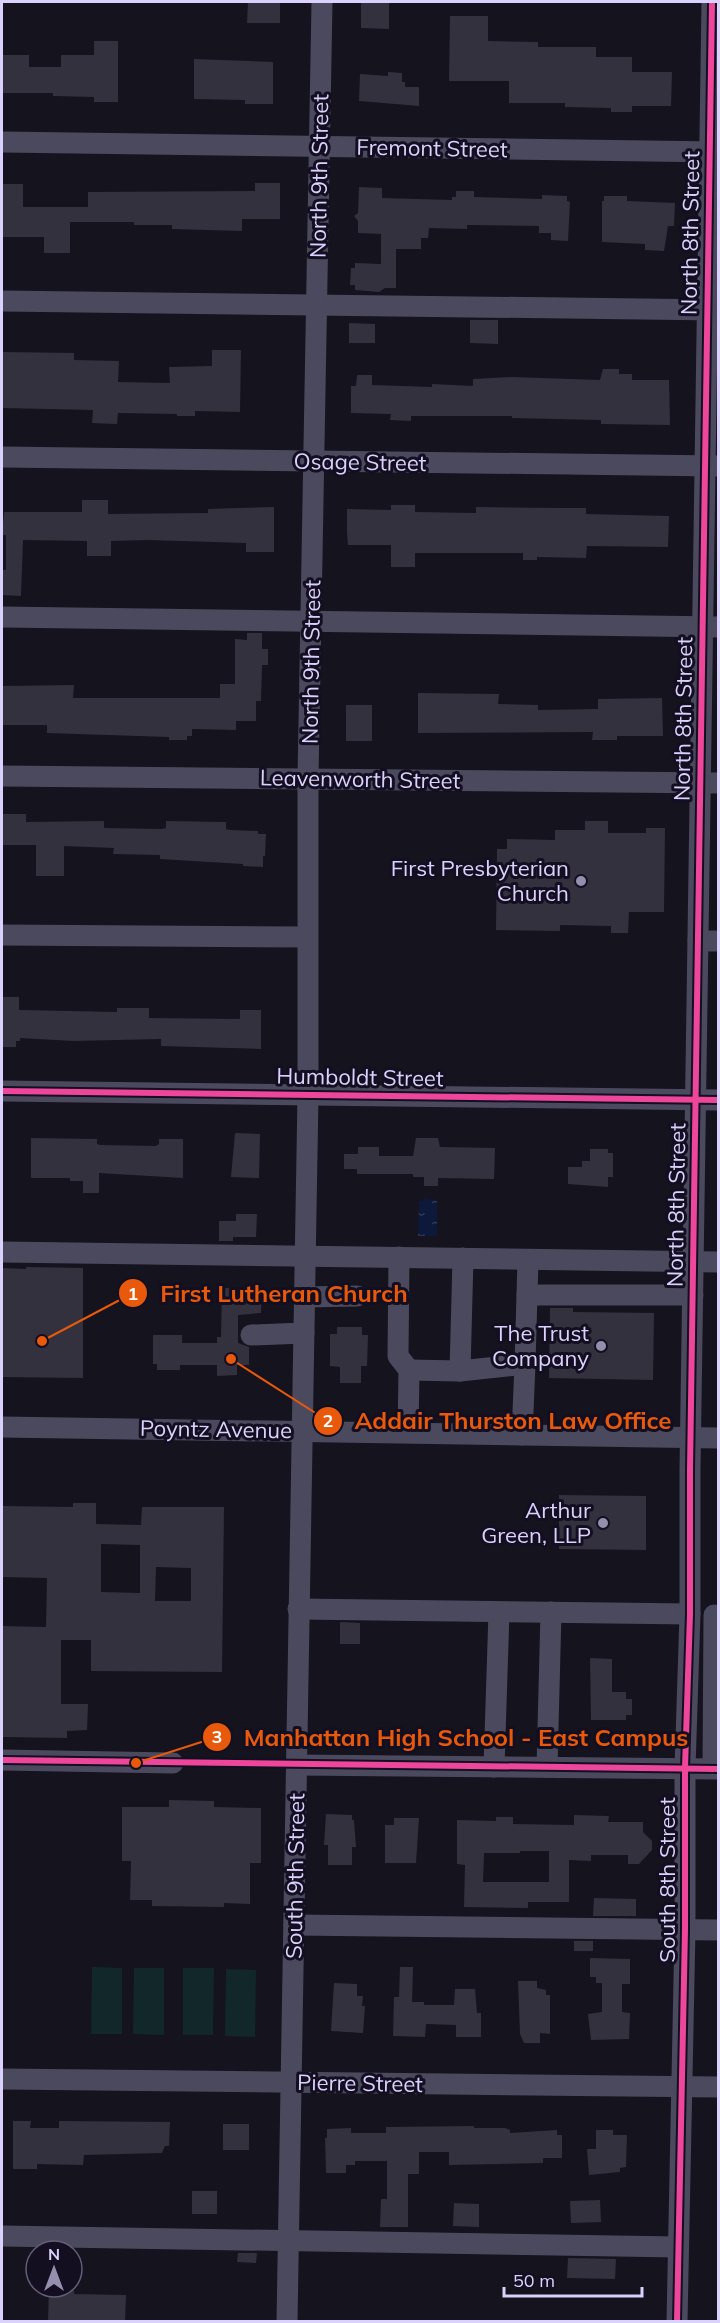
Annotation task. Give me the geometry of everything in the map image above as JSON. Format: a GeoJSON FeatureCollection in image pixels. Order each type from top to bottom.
{"type":"FeatureCollection","features":[{"type":"Feature","properties":{"kind":"street","name":"North 9th Street"},"geometry":{"type":"LineString","coordinates":[[303,1430],[308,1095],[308,779],[322,2]]}},
{"type":"Feature","properties":{"kind":"street","name":"North 8th Street"},"geometry":{"type":"LineString","coordinates":[[690,1438],[696,1099],[708,941],[714,152],[712,2]]}},
{"type":"Feature","properties":{"kind":"street","name":"Fremont Street"},"geometry":{"type":"LineString","coordinates":[[2,142],[714,152]]}},
{"type":"Feature","properties":{"kind":"street"},"geometry":{"type":"LineString","coordinates":[[2,301],[713,310]]}},
{"type":"Feature","properties":{"kind":"street","name":"Osage Street"},"geometry":{"type":"LineString","coordinates":[[2,457],[712,466]]}},
{"type":"Feature","properties":{"kind":"street"},"geometry":{"type":"LineString","coordinates":[[2,617],[710,627]]}},
{"type":"Feature","properties":{"kind":"street","name":"Leavenworth Street"},"geometry":{"type":"LineString","coordinates":[[2,776],[709,783]]}},
{"type":"Feature","properties":{"kind":"street"},"geometry":{"type":"LineString","coordinates":[[2,935],[307,938]]}},
{"type":"Feature","properties":{"kind":"street","name":"Humboldt Street"},"geometry":{"type":"LineString","coordinates":[[2,1091],[718,1100]]}},
{"type":"Feature","properties":{"kind":"street"},"geometry":{"type":"LineString","coordinates":[[2,1252],[718,1262]]}},
{"type":"Feature","properties":{"kind":"street"},"geometry":{"type":"LineString","coordinates":[[399,1257],[398,1356],[409,1370],[408,1432]]}},
{"type":"Feature","properties":{"kind":"street"},"geometry":{"type":"LineString","coordinates":[[460,1371],[463,1258]]}},
{"type":"Feature","properties":{"kind":"street"},"geometry":{"type":"LineString","coordinates":[[522,1435],[528,1260]]}},
{"type":"Feature","properties":{"kind":"street"},"geometry":{"type":"LineString","coordinates":[[527,1294],[693,1295]]}},
{"type":"Feature","properties":{"kind":"street"},"geometry":{"type":"LineString","coordinates":[[305,1297],[357,1296]]}},
{"type":"Feature","properties":{"kind":"street"},"geometry":{"type":"LineString","coordinates":[[251,1335],[304,1333]]}},
{"type":"Feature","properties":{"kind":"street"},"geometry":{"type":"LineString","coordinates":[[409,1370],[460,1371],[525,1364]]}},
{"type":"Feature","properties":{"kind":"street","name":"Poyntz Avenue"},"geometry":{"type":"LineString","coordinates":[[2,1427],[718,1438]]}},
{"type":"Feature","properties":{"kind":"street","name":"South 9th Street"},"geometry":{"type":"LineString","coordinates":[[287,2322],[303,1430]]}},
{"type":"Feature","properties":{"kind":"street","name":"South 8th Street"},"geometry":{"type":"LineString","coordinates":[[677,2322],[685,1930],[685,1768],[690,1614],[690,1438]]}},
{"type":"Feature","properties":{"kind":"street"},"geometry":{"type":"LineString","coordinates":[[298,1609],[690,1614]]}},
{"type":"Feature","properties":{"kind":"street"},"geometry":{"type":"LineString","coordinates":[[494,1767],[499,1612]]}},
{"type":"Feature","properties":{"kind":"street"},"geometry":{"type":"LineString","coordinates":[[547,1767],[551,1612]]}},
{"type":"Feature","properties":{"kind":"street"},"geometry":{"type":"LineString","coordinates":[[296,1765],[716,1769],[714,1615]]}},
{"type":"Feature","properties":{"kind":"street"},"geometry":{"type":"LineString","coordinates":[[2,1760],[173,1763]]}},
{"type":"Feature","properties":{"kind":"street"},"geometry":{"type":"LineString","coordinates":[[294,1925],[718,1930]]}},
{"type":"Feature","properties":{"kind":"street","name":"Pierre Street"},"geometry":{"type":"LineString","coordinates":[[2,2079],[718,2087]]}},
{"type":"Feature","properties":{"kind":"street"},"geometry":{"type":"LineString","coordinates":[[2,2236],[678,2247]]}},
{"type":"Feature","properties":{"kind":"green space"},"geometry":{"type":"Polygon","coordinates":[[[92,1967],[122,1968],[122,2034],[91,2034],[92,1967]]]}},
{"type":"Feature","properties":{"kind":"green space"},"geometry":{"type":"Polygon","coordinates":[[[134,1968],[164,1968],[164,2035],[133,2034],[134,1968]]]}},
{"type":"Feature","properties":{"kind":"green space"},"geometry":{"type":"Polygon","coordinates":[[[183,1968],[214,1968],[213,2035],[183,2035],[183,1968]]]}},
{"type":"Feature","properties":{"kind":"green space"},"geometry":{"type":"Polygon","coordinates":[[[226,1969],[256,1970],[255,2037],[225,2036],[226,1969]]]}},
{"type":"Feature","properties":{"kind":"water"},"geometry":{"type":"Polygon","coordinates":[[[424,1198],[437,1201],[437,1236],[418,1236],[419,1201],[423,1201],[424,1198]]]}},
{"type":"Feature","properties":{"kind":"building"},"geometry":{"type":"Polygon","coordinates":[[[248,2],[280,2],[280,23],[247,23],[248,2]]]}},
{"type":"Feature","properties":{"kind":"building"},"geometry":{"type":"Polygon","coordinates":[[[361,2],[389,2],[389,29],[361,28],[361,2]]]}},
{"type":"Feature","properties":{"kind":"building"},"geometry":{"type":"Polygon","coordinates":[[[450,16],[488,16],[488,41],[538,42],[538,47],[596,47],[596,57],[632,57],[632,72],[672,72],[671,106],[632,106],[632,112],[611,112],[611,108],[565,107],[565,103],[509,103],[509,81],[449,81],[450,16]]]}},
{"type":"Feature","properties":{"kind":"building"},"geometry":{"type":"Polygon","coordinates":[[[94,41],[118,41],[118,102],[94,102],[94,97],[53,96],[53,93],[3,93],[3,55],[29,55],[29,67],[61,67],[61,55],[94,55],[94,41]]]}},
{"type":"Feature","properties":{"kind":"building"},"geometry":{"type":"Polygon","coordinates":[[[194,59],[273,62],[273,104],[245,104],[245,100],[194,99],[194,59]]]}},
{"type":"Feature","properties":{"kind":"building"},"geometry":{"type":"Polygon","coordinates":[[[388,72],[402,73],[402,82],[405,82],[405,87],[419,87],[419,106],[359,101],[360,74],[388,76],[388,72]]]}},
{"type":"Feature","properties":{"kind":"building"},"geometry":{"type":"Polygon","coordinates":[[[255,183],[280,183],[280,219],[242,219],[242,231],[172,229],[172,225],[134,225],[134,222],[70,222],[70,253],[44,253],[44,237],[2,237],[2,184],[23,184],[23,207],[88,207],[88,192],[255,191],[255,183]]]}},
{"type":"Feature","properties":{"kind":"building"},"geometry":{"type":"Polygon","coordinates":[[[359,187],[382,188],[382,198],[452,200],[452,197],[456,197],[456,191],[474,191],[474,197],[542,199],[542,195],[567,196],[567,201],[570,202],[568,241],[551,240],[551,233],[539,233],[539,226],[467,225],[467,229],[429,228],[428,238],[421,238],[421,249],[396,249],[396,288],[385,288],[379,292],[355,290],[355,285],[350,285],[351,268],[355,268],[355,263],[381,264],[381,234],[358,233],[358,221],[354,216],[358,213],[359,187]]]}},
{"type":"Feature","properties":{"kind":"building"},"geometry":{"type":"Polygon","coordinates":[[[604,196],[627,196],[627,201],[675,203],[674,226],[668,226],[664,251],[645,250],[645,244],[602,242],[604,196]]]}},
{"type":"Feature","properties":{"kind":"building"},"geometry":{"type":"Polygon","coordinates":[[[470,320],[498,320],[498,344],[470,343],[470,320]]]}},
{"type":"Feature","properties":{"kind":"building"},"geometry":{"type":"Polygon","coordinates":[[[349,323],[375,324],[375,343],[349,343],[349,323]]]}},
{"type":"Feature","properties":{"kind":"building"},"geometry":{"type":"Polygon","coordinates":[[[212,350],[241,350],[240,412],[195,411],[195,416],[118,413],[117,424],[92,423],[93,410],[2,408],[3,352],[74,353],[74,360],[119,361],[118,382],[170,383],[169,367],[212,366],[212,350]]]}},
{"type":"Feature","properties":{"kind":"building"},"geometry":{"type":"Polygon","coordinates":[[[603,369],[619,369],[619,374],[632,374],[632,380],[669,380],[670,425],[601,424],[601,420],[512,418],[512,416],[411,416],[411,421],[390,420],[391,414],[351,413],[351,386],[356,386],[357,375],[372,375],[372,385],[473,386],[473,379],[512,377],[600,380],[603,369]]]}},
{"type":"Feature","properties":{"kind":"building"},"geometry":{"type":"Polygon","coordinates":[[[82,500],[108,500],[108,514],[208,513],[208,509],[274,507],[274,552],[246,552],[246,543],[148,540],[111,541],[111,556],[87,556],[87,541],[23,540],[21,596],[2,595],[2,570],[6,570],[6,535],[2,535],[4,512],[82,512],[82,500]]]}},
{"type":"Feature","properties":{"kind":"building"},"geometry":{"type":"Polygon","coordinates":[[[391,505],[415,505],[415,512],[476,513],[476,507],[586,508],[586,514],[669,516],[668,547],[587,546],[586,558],[537,557],[537,560],[523,560],[523,553],[415,553],[415,567],[391,567],[391,545],[348,545],[347,509],[391,510],[391,505]]]}},
{"type":"Feature","properties":{"kind":"building"},"geometry":{"type":"Polygon","coordinates":[[[247,633],[262,633],[262,649],[268,649],[268,665],[262,665],[261,701],[256,701],[256,721],[236,721],[236,730],[192,729],[192,736],[187,736],[187,740],[169,740],[169,737],[47,733],[47,725],[2,725],[2,686],[74,685],[73,698],[220,698],[220,684],[235,684],[235,639],[247,640],[247,633]]]}},
{"type":"Feature","properties":{"kind":"building"},"geometry":{"type":"Polygon","coordinates":[[[418,693],[499,694],[498,704],[538,705],[538,710],[598,709],[598,699],[662,698],[663,736],[617,736],[617,740],[592,740],[593,732],[418,733],[418,693]]]}},
{"type":"Feature","properties":{"kind":"building"},"geometry":{"type":"Polygon","coordinates":[[[346,705],[372,705],[372,741],[346,741],[346,705]]]}},
{"type":"Feature","properties":{"kind":"building"},"geometry":{"type":"Polygon","coordinates":[[[2,814],[26,814],[26,822],[104,821],[104,828],[161,829],[166,828],[166,821],[226,822],[226,829],[258,831],[258,834],[266,834],[265,856],[263,856],[263,867],[160,859],[160,855],[113,854],[114,848],[64,846],[64,876],[36,876],[36,845],[2,845],[2,814]]]}},
{"type":"Feature","properties":{"kind":"building","name":"First Presbyterian Church"},"geometry":{"type":"Polygon","coordinates":[[[585,821],[608,821],[608,833],[646,833],[646,828],[665,828],[664,912],[629,912],[628,933],[611,933],[611,926],[560,925],[560,931],[496,930],[497,849],[507,849],[507,839],[555,840],[555,830],[585,830],[585,821]]]}},
{"type":"Feature","properties":{"kind":"building"},"geometry":{"type":"Polygon","coordinates":[[[2,997],[19,997],[19,1010],[117,1012],[117,1008],[149,1008],[149,1018],[240,1019],[240,1010],[261,1010],[261,1049],[161,1046],[161,1039],[73,1041],[20,1038],[20,1041],[16,1041],[16,1047],[2,1047],[2,997]]]}},
{"type":"Feature","properties":{"kind":"building"},"geometry":{"type":"Polygon","coordinates":[[[235,1133],[260,1134],[259,1178],[231,1177],[235,1133]]]}},
{"type":"Feature","properties":{"kind":"building"},"geometry":{"type":"Polygon","coordinates":[[[31,1138],[97,1139],[97,1144],[100,1145],[156,1146],[159,1144],[159,1139],[183,1139],[183,1178],[99,1173],[99,1193],[83,1193],[83,1181],[70,1181],[70,1178],[31,1178],[31,1138]]]}},
{"type":"Feature","properties":{"kind":"building"},"geometry":{"type":"Polygon","coordinates":[[[416,1138],[438,1138],[440,1147],[495,1148],[494,1179],[438,1178],[438,1186],[424,1186],[424,1177],[413,1177],[413,1174],[357,1174],[357,1169],[344,1169],[344,1154],[358,1154],[358,1147],[379,1147],[379,1156],[413,1156],[416,1138]]]}},
{"type":"Feature","properties":{"kind":"building"},"geometry":{"type":"Polygon","coordinates":[[[590,1149],[608,1149],[608,1153],[613,1153],[613,1177],[608,1177],[608,1187],[568,1184],[568,1167],[582,1167],[582,1161],[590,1161],[590,1149]]]}},
{"type":"Feature","properties":{"kind":"building"},"geometry":{"type":"Polygon","coordinates":[[[236,1214],[257,1214],[256,1237],[233,1237],[233,1241],[219,1241],[219,1221],[236,1221],[236,1214]]]}},
{"type":"Feature","properties":{"kind":"building"},"geometry":{"type":"Polygon","coordinates":[[[26,1267],[83,1268],[83,1378],[2,1377],[2,1268],[26,1269],[26,1267]]]}},
{"type":"Feature","properties":{"kind":"building"},"geometry":{"type":"Polygon","coordinates":[[[222,1288],[262,1289],[261,1313],[238,1315],[238,1343],[249,1347],[249,1365],[237,1365],[237,1375],[217,1376],[217,1365],[180,1365],[180,1370],[157,1370],[157,1364],[153,1364],[153,1335],[182,1335],[182,1343],[217,1343],[217,1337],[221,1337],[222,1288]]]}},
{"type":"Feature","properties":{"kind":"building","name":"The Trust Company"},"geometry":{"type":"Polygon","coordinates":[[[550,1308],[573,1308],[573,1312],[654,1313],[653,1380],[549,1378],[550,1308]]]}},
{"type":"Feature","properties":{"kind":"building"},"geometry":{"type":"Polygon","coordinates":[[[337,1327],[362,1327],[362,1335],[368,1335],[367,1366],[361,1366],[361,1383],[340,1383],[340,1367],[330,1366],[330,1334],[337,1334],[337,1327]]]}},
{"type":"Feature","properties":{"kind":"building","name":"Arthur Green, LLP"},"geometry":{"type":"Polygon","coordinates":[[[559,1495],[646,1496],[646,1550],[559,1549],[559,1495]]]}},
{"type":"Feature","properties":{"kind":"building"},"geometry":{"type":"Polygon","coordinates":[[[73,1503],[96,1503],[96,1524],[141,1525],[142,1507],[224,1507],[222,1672],[91,1671],[91,1640],[61,1640],[61,1704],[88,1704],[87,1730],[67,1731],[67,1738],[2,1737],[2,1626],[46,1627],[47,1578],[2,1577],[2,1506],[73,1507],[73,1503]],[[101,1544],[101,1592],[140,1593],[140,1545],[101,1544]],[[156,1567],[155,1601],[191,1601],[191,1568],[156,1567]]]}},
{"type":"Feature","properties":{"kind":"building"},"geometry":{"type":"Polygon","coordinates":[[[340,1622],[360,1623],[360,1644],[340,1644],[340,1622]]]}},
{"type":"Feature","properties":{"kind":"building"},"geometry":{"type":"Polygon","coordinates":[[[590,1658],[612,1659],[612,1692],[626,1692],[626,1699],[632,1699],[632,1715],[626,1715],[626,1720],[591,1720],[590,1658]]]}},
{"type":"Feature","properties":{"kind":"building"},"geometry":{"type":"Polygon","coordinates":[[[169,1800],[214,1801],[214,1807],[261,1808],[261,1863],[250,1863],[250,1904],[224,1903],[224,1907],[152,1906],[152,1900],[130,1900],[131,1861],[122,1861],[122,1807],[169,1807],[169,1800]]]}},
{"type":"Feature","properties":{"kind":"building"},"geometry":{"type":"Polygon","coordinates":[[[326,1814],[352,1815],[356,1847],[352,1847],[352,1865],[328,1865],[328,1845],[324,1845],[326,1814]]]}},
{"type":"Feature","properties":{"kind":"building"},"geometry":{"type":"Polygon","coordinates":[[[574,1815],[609,1816],[608,1822],[643,1822],[643,1832],[652,1841],[652,1850],[639,1864],[628,1864],[628,1855],[591,1855],[591,1861],[569,1860],[569,1902],[528,1902],[528,1908],[464,1907],[465,1865],[457,1864],[457,1820],[496,1821],[496,1817],[513,1817],[513,1824],[574,1825],[574,1815]],[[549,1851],[484,1853],[483,1882],[549,1882],[549,1851]]]}},
{"type":"Feature","properties":{"kind":"building"},"geometry":{"type":"Polygon","coordinates":[[[394,1818],[419,1818],[416,1863],[385,1863],[385,1825],[394,1825],[394,1818]]]}},
{"type":"Feature","properties":{"kind":"building"},"geometry":{"type":"Polygon","coordinates":[[[594,1898],[636,1899],[636,1916],[593,1916],[594,1898]]]}},
{"type":"Feature","properties":{"kind":"building"},"geometry":{"type":"Polygon","coordinates":[[[574,1941],[593,1941],[593,1951],[574,1951],[574,1941]]]}},
{"type":"Feature","properties":{"kind":"building"},"geometry":{"type":"Polygon","coordinates":[[[590,1958],[630,1959],[630,1984],[622,1984],[622,2012],[630,2013],[629,2039],[591,2040],[588,2014],[602,2012],[602,1983],[596,1983],[596,1977],[590,1977],[590,1958]]]}},
{"type":"Feature","properties":{"kind":"building"},"geometry":{"type":"Polygon","coordinates":[[[400,1967],[413,1967],[412,2002],[424,2002],[424,2005],[454,2005],[455,1989],[475,1989],[477,2013],[481,2013],[481,2037],[456,2037],[456,2025],[426,2024],[425,2037],[393,2036],[394,1997],[399,1997],[400,1967]]]}},
{"type":"Feature","properties":{"kind":"building"},"geometry":{"type":"Polygon","coordinates":[[[518,1981],[537,1981],[537,1988],[546,1990],[546,1995],[550,1995],[550,2034],[540,2033],[540,2043],[524,2043],[520,2034],[518,1981]]]}},
{"type":"Feature","properties":{"kind":"building"},"geometry":{"type":"Polygon","coordinates":[[[334,1983],[357,1984],[357,1996],[363,1996],[362,2006],[365,2006],[363,2033],[331,2031],[334,1983]]]}},
{"type":"Feature","properties":{"kind":"building"},"geometry":{"type":"Polygon","coordinates":[[[13,2121],[31,2121],[30,2128],[59,2128],[59,2121],[170,2122],[169,2146],[165,2146],[162,2153],[84,2155],[83,2165],[37,2164],[37,2169],[13,2169],[13,2121]]]}},
{"type":"Feature","properties":{"kind":"building"},"geometry":{"type":"Polygon","coordinates":[[[223,2124],[249,2124],[249,2150],[223,2150],[223,2124]]]}},
{"type":"Feature","properties":{"kind":"building"},"geometry":{"type":"Polygon","coordinates":[[[474,2126],[474,2128],[505,2128],[510,2130],[510,2133],[557,2130],[557,2135],[562,2135],[562,2158],[543,2158],[543,2163],[449,2165],[449,2152],[419,2152],[419,2174],[408,2174],[408,2227],[380,2227],[381,2199],[387,2199],[387,2161],[355,2161],[355,2165],[346,2165],[346,2173],[326,2173],[327,2129],[351,2128],[351,2133],[386,2133],[386,2127],[474,2126]]]}},
{"type":"Feature","properties":{"kind":"building"},"geometry":{"type":"Polygon","coordinates":[[[596,2130],[613,2130],[613,2135],[627,2135],[626,2167],[620,2168],[620,2172],[589,2175],[587,2149],[596,2149],[596,2130]]]}},
{"type":"Feature","properties":{"kind":"building"},"geometry":{"type":"Polygon","coordinates":[[[192,2191],[217,2191],[217,2214],[192,2214],[192,2191]]]}},
{"type":"Feature","properties":{"kind":"building"},"geometry":{"type":"Polygon","coordinates":[[[600,2200],[601,2222],[571,2223],[570,2201],[600,2200]]]}},
{"type":"Feature","properties":{"kind":"building"},"geometry":{"type":"Polygon","coordinates":[[[454,2203],[479,2204],[479,2227],[453,2226],[454,2203]]]}},
{"type":"Feature","properties":{"kind":"building"},"geometry":{"type":"Polygon","coordinates":[[[238,2253],[257,2253],[256,2263],[237,2262],[238,2253]]]}},
{"type":"Feature","properties":{"kind":"building"},"geometry":{"type":"Polygon","coordinates":[[[568,2258],[616,2259],[615,2279],[567,2278],[568,2258]]]}},
{"type":"Feature","properties":{"kind":"building"},"geometry":{"type":"Polygon","coordinates":[[[84,2294],[126,2295],[125,2322],[48,2322],[49,2299],[84,2299],[84,2294]]]}},
{"type":"Feature","properties":{"kind":"cycle path"},"geometry":{"type":"LineString","coordinates":[[677,2322],[685,1930],[685,1768],[690,1614],[690,1470],[712,2]]}},
{"type":"Feature","properties":{"kind":"cycle path"},"geometry":{"type":"LineString","coordinates":[[2,1091],[718,1100]]}},
{"type":"Feature","properties":{"kind":"cycle path"},"geometry":{"type":"LineString","coordinates":[[2,1760],[718,1769]]}},
{"type":"Feature","properties":{"kind":"place","name":"First Presbyterian Church"},"geometry":{"type":"Point","coordinates":[581,881]}},
{"type":"Feature","properties":{"kind":"place","name":"First Lutheran Church"},"geometry":{"type":"Point","coordinates":[42,1341]}},
{"type":"Feature","properties":{"kind":"place","name":"The Trust Company"},"geometry":{"type":"Point","coordinates":[601,1346]}},
{"type":"Feature","properties":{"kind":"place","name":"Addair Thurston Law Office"},"geometry":{"type":"Point","coordinates":[231,1359]}},
{"type":"Feature","properties":{"kind":"place","name":"Arthur Green, LLP"},"geometry":{"type":"Point","coordinates":[603,1523]}},
{"type":"Feature","properties":{"kind":"place","name":"Manhattan High School - East Campus"},"geometry":{"type":"Point","coordinates":[136,1763]}}]}
